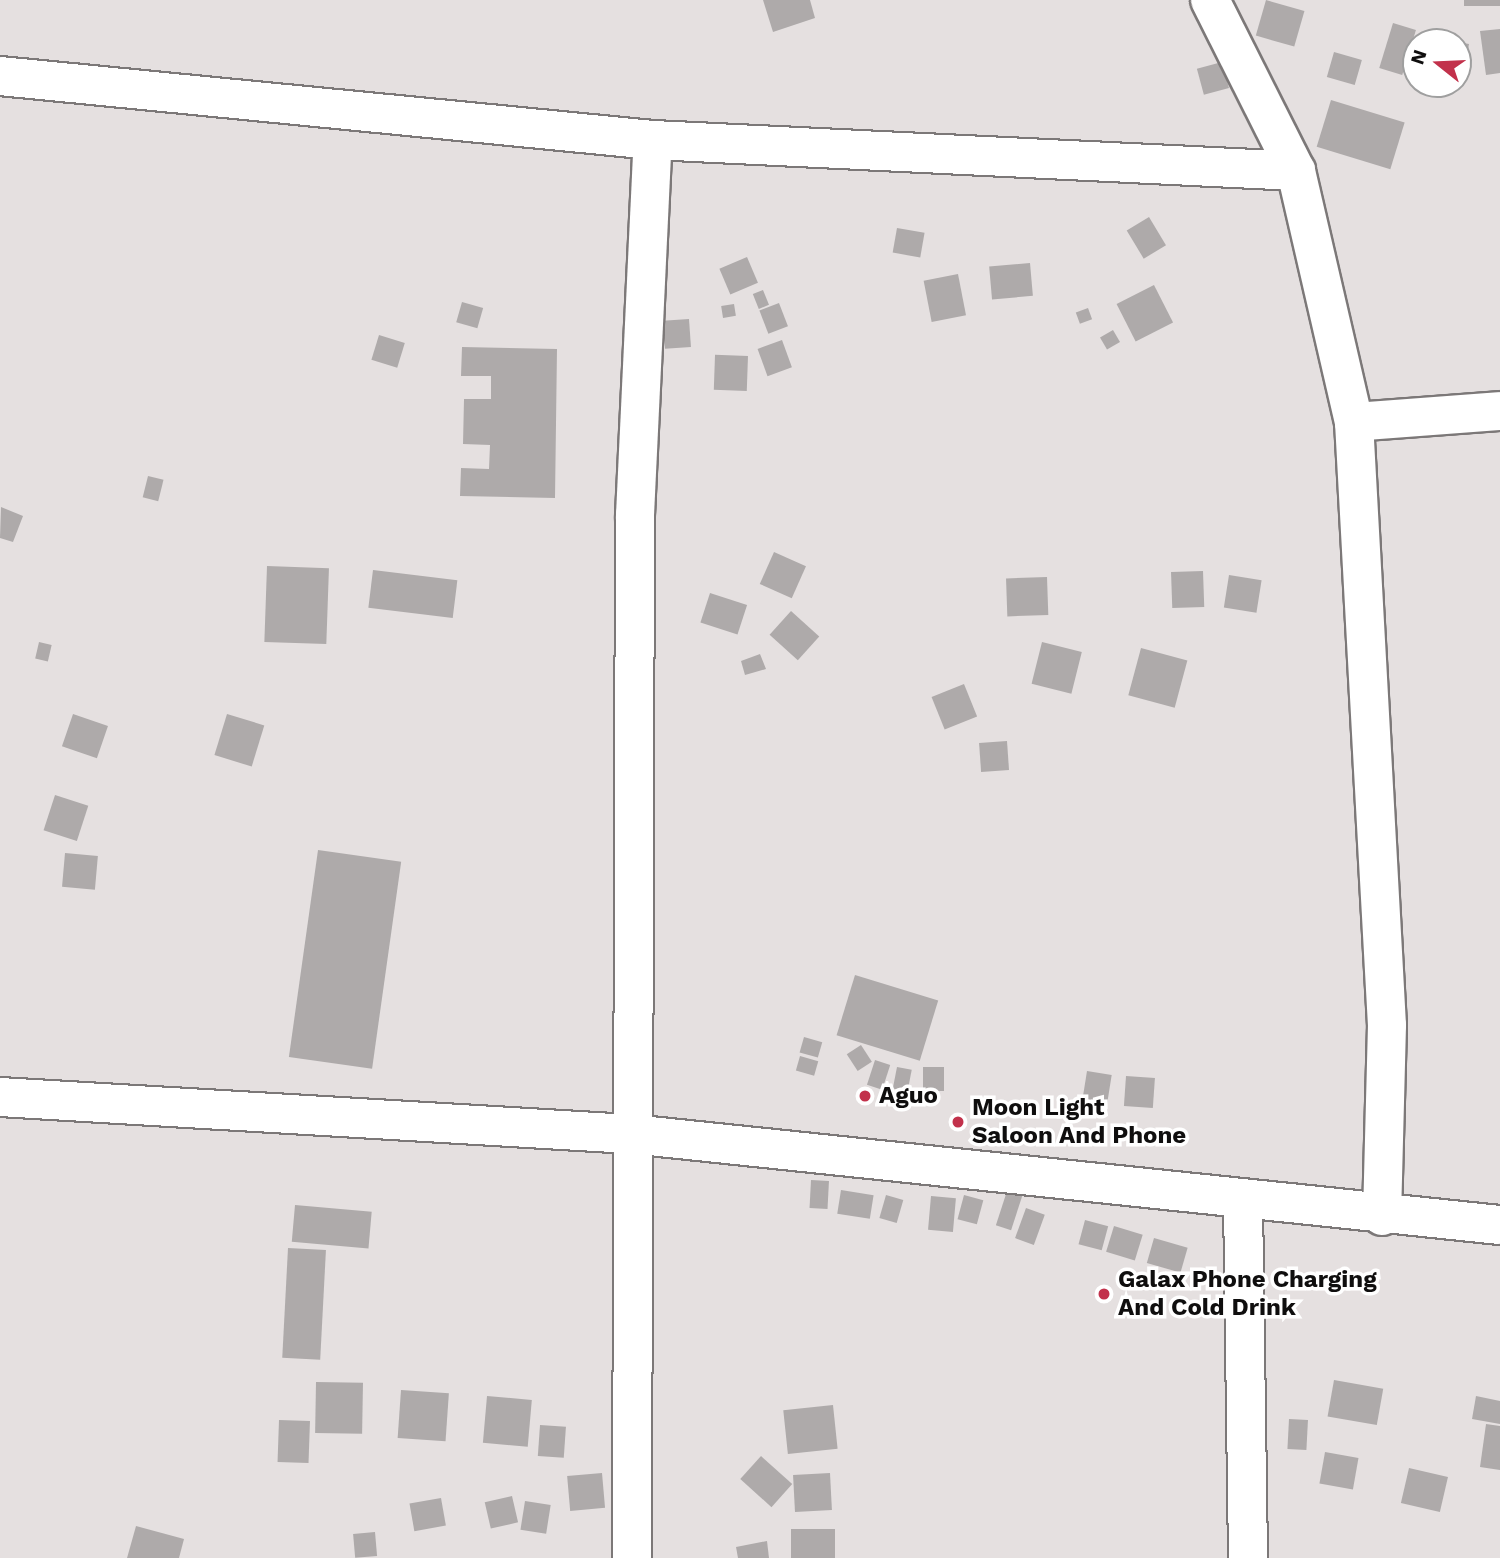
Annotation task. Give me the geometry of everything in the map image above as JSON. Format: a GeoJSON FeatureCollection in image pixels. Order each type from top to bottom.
{"type":"FeatureCollection","features":[{"type":"Feature","properties":{"kind":"street"},"geometry":{"type":"LineString","coordinates":[[1210,0],[1296,172],[1354,422],[1387,1025],[1382,1216]]}},
{"type":"Feature","properties":{"kind":"street"},"geometry":{"type":"LineString","coordinates":[[0,76],[653,140],[1296,172]]}},
{"type":"Feature","properties":{"kind":"street"},"geometry":{"type":"LineString","coordinates":[[632,1558],[631,1134],[635,515],[653,140]]}},
{"type":"Feature","properties":{"kind":"street"},"geometry":{"type":"LineString","coordinates":[[1354,422],[1500,411]]}},
{"type":"Feature","properties":{"kind":"street"},"geometry":{"type":"LineString","coordinates":[[0,1097],[631,1134],[1382,1216],[1500,1224]]}},
{"type":"Feature","properties":{"kind":"street"},"geometry":{"type":"LineString","coordinates":[[1243,1200],[1248,1558]]}},
{"type":"Feature","properties":{"kind":"building"},"geometry":{"type":"Polygon","coordinates":[[[763,0],[810,0],[815,18],[773,32],[763,0]]]}},
{"type":"Feature","properties":{"kind":"building"},"geometry":{"type":"Polygon","coordinates":[[[1266,0],[1304,11],[1294,47],[1256,36],[1266,0]]]}},
{"type":"Feature","properties":{"kind":"building"},"geometry":{"type":"Polygon","coordinates":[[[1464,0],[1500,0],[1500,6],[1464,6],[1464,0]]]}},
{"type":"Feature","properties":{"kind":"building"},"geometry":{"type":"Polygon","coordinates":[[[1393,23],[1409,28],[1402,28],[1402,75],[1379,68],[1393,23]]]}},
{"type":"Feature","properties":{"kind":"building"},"geometry":{"type":"Polygon","coordinates":[[[1500,29],[1500,73],[1486,75],[1480,31],[1500,29]]]}},
{"type":"Feature","properties":{"kind":"building"},"geometry":{"type":"Polygon","coordinates":[[[1334,52],[1362,60],[1355,85],[1327,77],[1334,52]]]}},
{"type":"Feature","properties":{"kind":"building"},"geometry":{"type":"Polygon","coordinates":[[[1222,62],[1229,88],[1204,95],[1197,69],[1222,62]]]}},
{"type":"Feature","properties":{"kind":"building"},"geometry":{"type":"Polygon","coordinates":[[[1331,100],[1405,123],[1390,169],[1317,147],[1331,100]]]}},
{"type":"Feature","properties":{"kind":"building"},"geometry":{"type":"Polygon","coordinates":[[[1149,217],[1166,245],[1144,259],[1127,230],[1149,217]]]}},
{"type":"Feature","properties":{"kind":"building"},"geometry":{"type":"Polygon","coordinates":[[[897,228],[925,233],[920,257],[893,253],[897,228]]]}},
{"type":"Feature","properties":{"kind":"building"},"geometry":{"type":"Polygon","coordinates":[[[747,257],[758,283],[730,294],[719,269],[747,257]]]}},
{"type":"Feature","properties":{"kind":"building"},"geometry":{"type":"Polygon","coordinates":[[[1030,263],[1033,296],[992,299],[989,267],[1030,263]]]}},
{"type":"Feature","properties":{"kind":"building"},"geometry":{"type":"Polygon","coordinates":[[[958,274],[966,315],[932,322],[924,281],[958,274]]]}},
{"type":"Feature","properties":{"kind":"building"},"geometry":{"type":"Polygon","coordinates":[[[1154,285],[1173,322],[1136,341],[1117,304],[1154,285]]]}},
{"type":"Feature","properties":{"kind":"building"},"geometry":{"type":"Polygon","coordinates":[[[763,290],[769,305],[759,309],[753,294],[763,290]]]}},
{"type":"Feature","properties":{"kind":"building"},"geometry":{"type":"Polygon","coordinates":[[[462,302],[483,308],[477,328],[456,322],[462,302]]]}},
{"type":"Feature","properties":{"kind":"building"},"geometry":{"type":"Polygon","coordinates":[[[779,303],[788,326],[768,334],[759,311],[779,303]]]}},
{"type":"Feature","properties":{"kind":"building"},"geometry":{"type":"Polygon","coordinates":[[[734,304],[736,316],[723,318],[721,306],[734,304]]]}},
{"type":"Feature","properties":{"kind":"building"},"geometry":{"type":"Polygon","coordinates":[[[1088,308],[1092,319],[1080,324],[1076,312],[1088,308]]]}},
{"type":"Feature","properties":{"kind":"building"},"geometry":{"type":"Polygon","coordinates":[[[689,319],[691,347],[665,349],[663,321],[689,319]]]}},
{"type":"Feature","properties":{"kind":"building"},"geometry":{"type":"Polygon","coordinates":[[[1113,330],[1120,342],[1107,350],[1100,338],[1113,330]]]}},
{"type":"Feature","properties":{"kind":"building"},"geometry":{"type":"Polygon","coordinates":[[[379,335],[405,343],[397,368],[371,360],[379,335]]]}},
{"type":"Feature","properties":{"kind":"building"},"geometry":{"type":"Polygon","coordinates":[[[782,340],[792,367],[767,376],[758,349],[782,340]]]}},
{"type":"Feature","properties":{"kind":"building"},"geometry":{"type":"Polygon","coordinates":[[[462,347],[557,349],[555,498],[460,496],[461,468],[489,469],[490,445],[463,444],[464,399],[491,399],[491,376],[461,376],[462,347]]]}},
{"type":"Feature","properties":{"kind":"building"},"geometry":{"type":"Polygon","coordinates":[[[715,355],[748,356],[747,391],[714,390],[715,355]]]}},
{"type":"Feature","properties":{"kind":"building"},"geometry":{"type":"Polygon","coordinates":[[[148,476],[164,480],[158,501],[143,497],[148,476]]]}},
{"type":"Feature","properties":{"kind":"building"},"geometry":{"type":"Polygon","coordinates":[[[1,507],[23,516],[13,542],[0,538],[1,507]]]}},
{"type":"Feature","properties":{"kind":"building"},"geometry":{"type":"Polygon","coordinates":[[[774,552],[806,566],[792,598],[760,584],[774,552]]]}},
{"type":"Feature","properties":{"kind":"building"},"geometry":{"type":"Polygon","coordinates":[[[267,566],[329,568],[326,644],[264,642],[267,566]]]}},
{"type":"Feature","properties":{"kind":"building"},"geometry":{"type":"Polygon","coordinates":[[[373,570],[457,580],[453,618],[368,608],[373,570]]]}},
{"type":"Feature","properties":{"kind":"building"},"geometry":{"type":"Polygon","coordinates":[[[1203,571],[1204,607],[1172,608],[1171,572],[1203,571]]]}},
{"type":"Feature","properties":{"kind":"building"},"geometry":{"type":"Polygon","coordinates":[[[1229,575],[1262,580],[1256,613],[1224,608],[1229,575]]]}},
{"type":"Feature","properties":{"kind":"building"},"geometry":{"type":"Polygon","coordinates":[[[1047,577],[1048,615],[1007,616],[1006,578],[1047,577]]]}},
{"type":"Feature","properties":{"kind":"building"},"geometry":{"type":"Polygon","coordinates":[[[710,593],[747,605],[738,635],[700,622],[710,593]]]}},
{"type":"Feature","properties":{"kind":"building"},"geometry":{"type":"Polygon","coordinates":[[[791,611],[819,636],[798,660],[770,635],[791,611]]]}},
{"type":"Feature","properties":{"kind":"building"},"geometry":{"type":"Polygon","coordinates":[[[39,642],[52,645],[48,661],[35,659],[39,642]]]}},
{"type":"Feature","properties":{"kind":"building"},"geometry":{"type":"Polygon","coordinates":[[[1042,642],[1082,652],[1071,694],[1032,684],[1042,642]]]}},
{"type":"Feature","properties":{"kind":"building"},"geometry":{"type":"Polygon","coordinates":[[[1141,648],[1187,660],[1175,708],[1128,695],[1141,648]]]}},
{"type":"Feature","properties":{"kind":"building"},"geometry":{"type":"Polygon","coordinates":[[[760,654],[766,669],[745,675],[741,661],[760,654]]]}},
{"type":"Feature","properties":{"kind":"building"},"geometry":{"type":"Polygon","coordinates":[[[964,684],[977,716],[945,730],[932,697],[964,684]]]}},
{"type":"Feature","properties":{"kind":"building"},"geometry":{"type":"Polygon","coordinates":[[[73,714],[108,726],[97,758],[62,746],[73,714]]]}},
{"type":"Feature","properties":{"kind":"building"},"geometry":{"type":"Polygon","coordinates":[[[227,714],[264,725],[252,767],[214,755],[227,714]]]}},
{"type":"Feature","properties":{"kind":"building"},"geometry":{"type":"Polygon","coordinates":[[[1007,741],[1009,770],[981,772],[979,743],[1007,741]]]}},
{"type":"Feature","properties":{"kind":"building"},"geometry":{"type":"Polygon","coordinates":[[[55,795],[88,806],[77,841],[44,830],[55,795]]]}},
{"type":"Feature","properties":{"kind":"building"},"geometry":{"type":"Polygon","coordinates":[[[318,850],[401,862],[372,1069],[289,1057],[318,850]]]}},
{"type":"Feature","properties":{"kind":"building"},"geometry":{"type":"Polygon","coordinates":[[[65,853],[98,856],[95,890],[62,887],[65,853]]]}},
{"type":"Feature","properties":{"kind":"building"},"geometry":{"type":"Polygon","coordinates":[[[855,975],[938,1000],[920,1061],[837,1035],[855,975]]]}},
{"type":"Feature","properties":{"kind":"building"},"geometry":{"type":"Polygon","coordinates":[[[804,1037],[822,1042],[818,1058],[800,1052],[804,1037]]]}},
{"type":"Feature","properties":{"kind":"building"},"geometry":{"type":"Polygon","coordinates":[[[861,1045],[872,1062],[858,1071],[847,1054],[861,1045]]]}},
{"type":"Feature","properties":{"kind":"building"},"geometry":{"type":"Polygon","coordinates":[[[800,1056],[818,1061],[814,1076],[796,1070],[800,1056]]]}},
{"type":"Feature","properties":{"kind":"building"},"geometry":{"type":"Polygon","coordinates":[[[875,1060],[890,1065],[882,1090],[867,1085],[875,1060]]]}},
{"type":"Feature","properties":{"kind":"building"},"geometry":{"type":"Polygon","coordinates":[[[897,1067],[912,1070],[908,1091],[893,1089],[897,1067]]]}},
{"type":"Feature","properties":{"kind":"building"},"geometry":{"type":"Polygon","coordinates":[[[923,1067],[944,1067],[944,1091],[923,1091],[923,1067]]]}},
{"type":"Feature","properties":{"kind":"building"},"geometry":{"type":"Polygon","coordinates":[[[1087,1071],[1112,1075],[1107,1106],[1082,1102],[1087,1071]]]}},
{"type":"Feature","properties":{"kind":"building"},"geometry":{"type":"Polygon","coordinates":[[[1126,1076],[1155,1078],[1153,1108],[1124,1106],[1126,1076]]]}},
{"type":"Feature","properties":{"kind":"building"},"geometry":{"type":"Polygon","coordinates":[[[811,1180],[829,1181],[828,1209],[810,1208],[811,1180]]]}},
{"type":"Feature","properties":{"kind":"building"},"geometry":{"type":"Polygon","coordinates":[[[841,1190],[874,1195],[870,1219],[837,1214],[841,1190]]]}},
{"type":"Feature","properties":{"kind":"building"},"geometry":{"type":"Polygon","coordinates":[[[1007,1191],[1022,1196],[1011,1230],[996,1225],[1007,1191]]]}},
{"type":"Feature","properties":{"kind":"building"},"geometry":{"type":"Polygon","coordinates":[[[886,1195],[903,1200],[897,1223],[879,1218],[886,1195]]]}},
{"type":"Feature","properties":{"kind":"building"},"geometry":{"type":"Polygon","coordinates":[[[964,1195],[983,1200],[977,1224],[958,1219],[964,1195]]]}},
{"type":"Feature","properties":{"kind":"building"},"geometry":{"type":"Polygon","coordinates":[[[931,1196],[956,1198],[953,1232],[928,1230],[931,1196]]]}},
{"type":"Feature","properties":{"kind":"building"},"geometry":{"type":"Polygon","coordinates":[[[295,1205],[372,1212],[368,1249],[292,1242],[295,1205]]]}},
{"type":"Feature","properties":{"kind":"building"},"geometry":{"type":"Polygon","coordinates":[[[1026,1208],[1045,1215],[1034,1245],[1015,1238],[1026,1208]]]}},
{"type":"Feature","properties":{"kind":"building"},"geometry":{"type":"Polygon","coordinates":[[[1085,1220],[1108,1226],[1102,1250],[1079,1244],[1085,1220]]]}},
{"type":"Feature","properties":{"kind":"building"},"geometry":{"type":"Polygon","coordinates":[[[1114,1226],[1143,1235],[1135,1261],[1106,1252],[1114,1226]]]}},
{"type":"Feature","properties":{"kind":"building"},"geometry":{"type":"Polygon","coordinates":[[[1154,1238],[1188,1248],[1180,1273],[1147,1263],[1154,1238]]]}},
{"type":"Feature","properties":{"kind":"building"},"geometry":{"type":"Polygon","coordinates":[[[288,1248],[326,1250],[320,1360],[282,1358],[288,1248]]]}},
{"type":"Feature","properties":{"kind":"building"},"geometry":{"type":"Polygon","coordinates":[[[1334,1380],[1383,1389],[1377,1425],[1328,1416],[1334,1380]]]}},
{"type":"Feature","properties":{"kind":"building"},"geometry":{"type":"Polygon","coordinates":[[[316,1382],[363,1383],[362,1434],[315,1433],[316,1382]]]}},
{"type":"Feature","properties":{"kind":"building"},"geometry":{"type":"Polygon","coordinates":[[[401,1390],[449,1393],[446,1441],[398,1438],[401,1390]]]}},
{"type":"Feature","properties":{"kind":"building"},"geometry":{"type":"Polygon","coordinates":[[[487,1396],[532,1400],[528,1447],[483,1443],[487,1396]]]}},
{"type":"Feature","properties":{"kind":"building"},"geometry":{"type":"Polygon","coordinates":[[[1476,1396],[1500,1401],[1500,1424],[1472,1419],[1476,1396]]]}},
{"type":"Feature","properties":{"kind":"building"},"geometry":{"type":"Polygon","coordinates":[[[833,1405],[838,1449],[788,1454],[783,1410],[833,1405]]]}},
{"type":"Feature","properties":{"kind":"building"},"geometry":{"type":"Polygon","coordinates":[[[1289,1419],[1308,1420],[1306,1450],[1287,1449],[1289,1419]]]}},
{"type":"Feature","properties":{"kind":"building"},"geometry":{"type":"Polygon","coordinates":[[[279,1420],[310,1421],[309,1463],[278,1462],[279,1420]]]}},
{"type":"Feature","properties":{"kind":"building"},"geometry":{"type":"Polygon","coordinates":[[[1486,1424],[1500,1426],[1500,1470],[1480,1467],[1486,1424]]]}},
{"type":"Feature","properties":{"kind":"building"},"geometry":{"type":"Polygon","coordinates":[[[540,1425],[566,1427],[564,1458],[538,1456],[540,1425]]]}},
{"type":"Feature","properties":{"kind":"building"},"geometry":{"type":"Polygon","coordinates":[[[1325,1452],[1358,1458],[1353,1489],[1319,1484],[1325,1452]]]}},
{"type":"Feature","properties":{"kind":"building"},"geometry":{"type":"Polygon","coordinates":[[[761,1456],[792,1484],[771,1507],[740,1479],[761,1456]]]}},
{"type":"Feature","properties":{"kind":"building"},"geometry":{"type":"Polygon","coordinates":[[[1409,1468],[1448,1477],[1440,1512],[1401,1503],[1409,1468]]]}},
{"type":"Feature","properties":{"kind":"building"},"geometry":{"type":"Polygon","coordinates":[[[602,1473],[605,1508],[570,1511],[567,1476],[602,1473]]]}},
{"type":"Feature","properties":{"kind":"building"},"geometry":{"type":"Polygon","coordinates":[[[830,1473],[832,1510],[795,1512],[793,1475],[830,1473]]]}},
{"type":"Feature","properties":{"kind":"building"},"geometry":{"type":"Polygon","coordinates":[[[512,1496],[518,1522],[491,1529],[485,1502],[512,1496]]]}},
{"type":"Feature","properties":{"kind":"building"},"geometry":{"type":"Polygon","coordinates":[[[441,1498],[446,1526],[414,1531],[409,1504],[441,1498]]]}},
{"type":"Feature","properties":{"kind":"building"},"geometry":{"type":"Polygon","coordinates":[[[525,1501],[551,1505],[546,1534],[520,1530],[525,1501]]]}},
{"type":"Feature","properties":{"kind":"building"},"geometry":{"type":"Polygon","coordinates":[[[136,1526],[184,1539],[179,1558],[127,1558],[136,1526]]]}},
{"type":"Feature","properties":{"kind":"building"},"geometry":{"type":"Polygon","coordinates":[[[791,1529],[835,1529],[835,1558],[791,1558],[791,1529]]]}},
{"type":"Feature","properties":{"kind":"building"},"geometry":{"type":"Polygon","coordinates":[[[375,1532],[377,1556],[355,1558],[353,1534],[375,1532]]]}},
{"type":"Feature","properties":{"kind":"building"},"geometry":{"type":"Polygon","coordinates":[[[767,1541],[769,1558],[738,1558],[736,1547],[767,1541]]]}},
{"type":"Feature","properties":{"kind":"place","name":"Aguo"},"geometry":{"type":"Point","coordinates":[865,1096]}},
{"type":"Feature","properties":{"kind":"place","name":"Moon Light Saloon And Phone"},"geometry":{"type":"Point","coordinates":[958,1122]}},
{"type":"Feature","properties":{"kind":"place","name":"Galax Phone Charging And Cold Drink"},"geometry":{"type":"Point","coordinates":[1104,1294]}}]}
